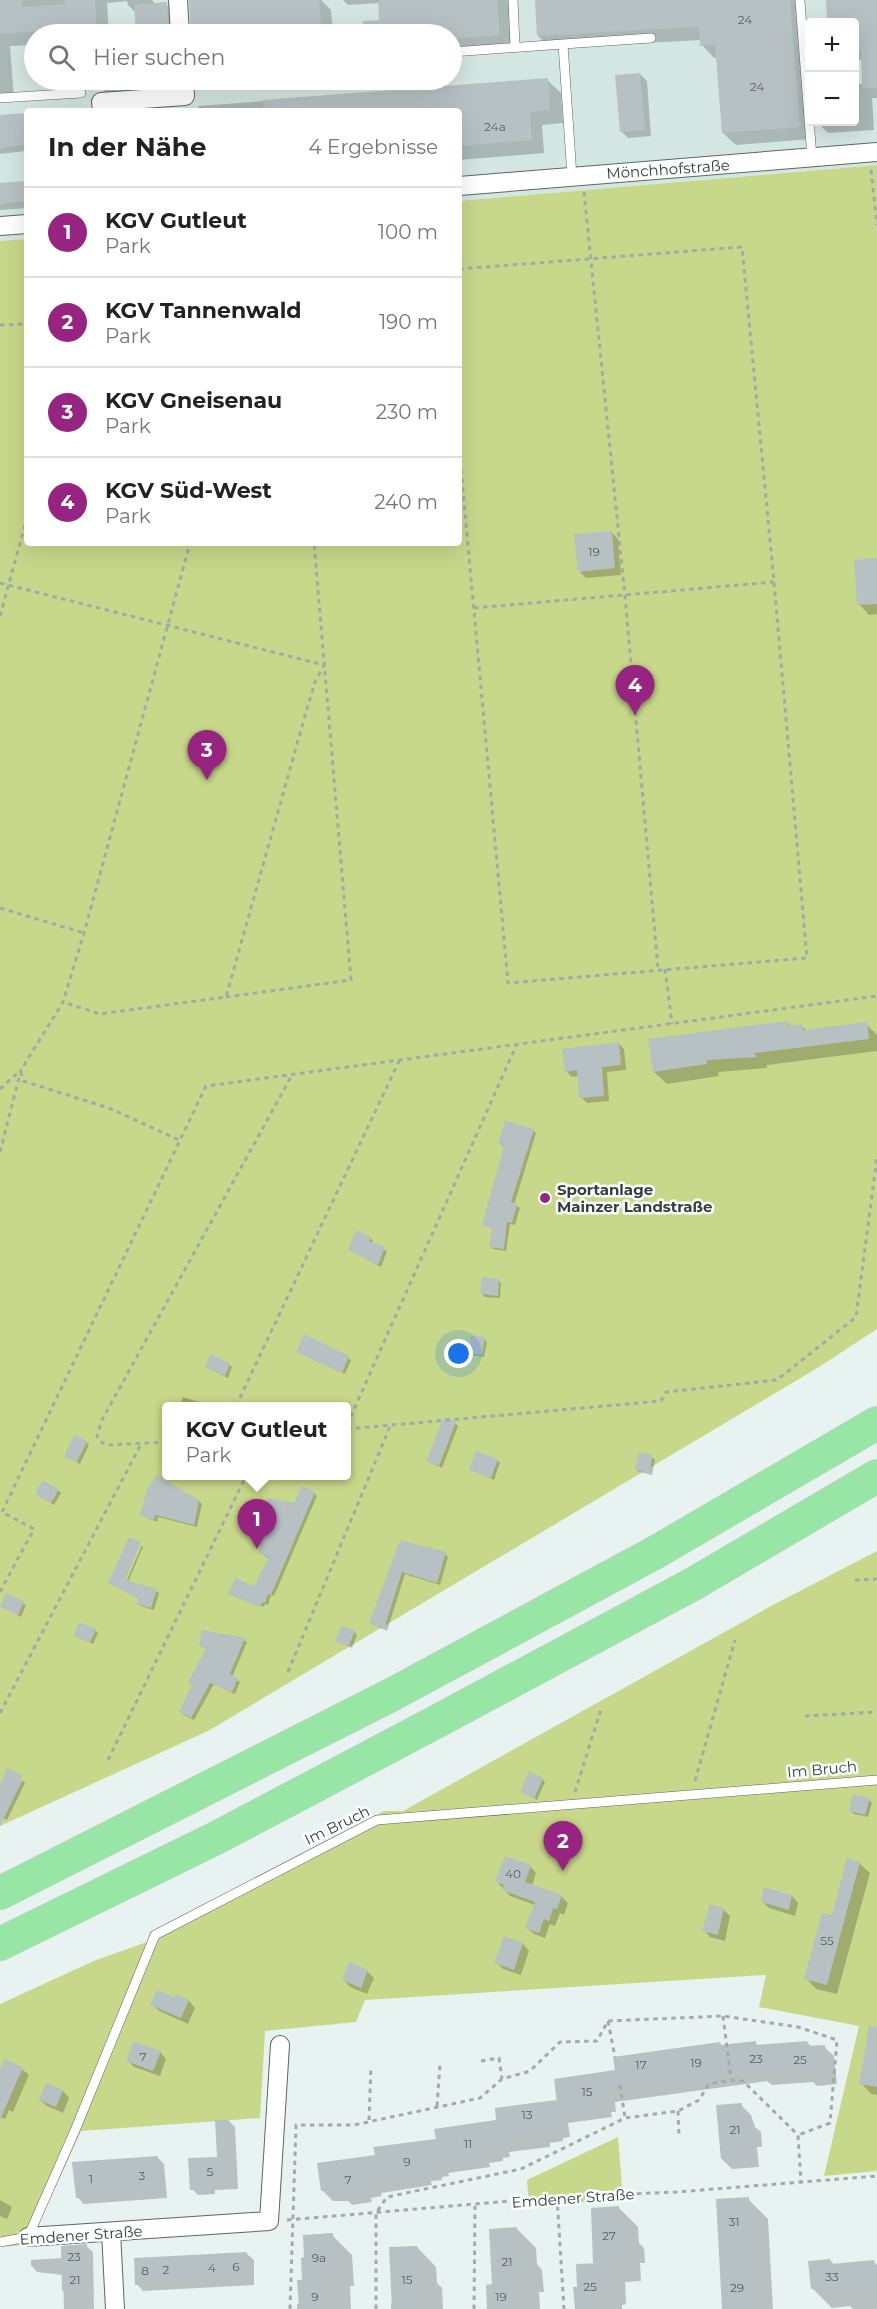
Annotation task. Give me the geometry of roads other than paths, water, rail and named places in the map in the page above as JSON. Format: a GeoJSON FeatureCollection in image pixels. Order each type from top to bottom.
{"type":"FeatureCollection","features":[{"type":"Feature","properties":{"kind":"highway"},"geometry":{"type":"LineString","coordinates":[[0,1893],[393,1694],[656,1552],[877,1423]]}},
{"type":"Feature","properties":{"kind":"highway"},"geometry":{"type":"LineString","coordinates":[[0,1944],[218,1837],[442,1718],[693,1584],[877,1476]]}},
{"type":"Feature","properties":{"kind":"street"},"geometry":{"type":"LineString","coordinates":[[178,0],[179,24]]}},
{"type":"Feature","properties":{"kind":"street"},"geometry":{"type":"LineString","coordinates":[[102,108],[101,102],[185,96],[185,90]]}},
{"type":"Feature","properties":{"kind":"street","name":"Mönchhofstraße"},"geometry":{"type":"LineString","coordinates":[[462,186],[873,153]]}},
{"type":"Feature","properties":{"kind":"street"},"geometry":{"type":"LineString","coordinates":[[0,226],[24,224]]}},
{"type":"Feature","properties":{"kind":"street","name":"Emdener Straße"},"geometry":{"type":"LineString","coordinates":[[28,2237],[269,2221],[280,2045]]}},
{"type":"Feature","properties":{"kind":"street"},"geometry":{"type":"LineString","coordinates":[[111,2232],[115,2309]]}},
{"type":"Feature","properties":{"kind":"lane"},"geometry":{"type":"LineString","coordinates":[[513,0],[515,47]]}},
{"type":"Feature","properties":{"kind":"lane"},"geometry":{"type":"LineString","coordinates":[[800,1],[812,158]]}},
{"type":"Feature","properties":{"kind":"lane"},"geometry":{"type":"LineString","coordinates":[[462,51],[651,38]]}},
{"type":"Feature","properties":{"kind":"lane"},"geometry":{"type":"LineString","coordinates":[[563,44],[577,176]]}},
{"type":"Feature","properties":{"kind":"lane"},"geometry":{"type":"LineString","coordinates":[[0,98],[81,93]]}},
{"type":"Feature","properties":{"kind":"lane","name":"Im Bruch"},"geometry":{"type":"LineString","coordinates":[[28,2237],[81,2117],[155,1935],[377,1820],[877,1780]]}},
{"type":"Feature","properties":{"kind":"lane","name":"Emdener Straße"},"geometry":{"type":"LineString","coordinates":[[0,2242],[28,2237]]}},
{"type":"Feature","properties":{"kind":"place","name":"KGV Süd-West"},"geometry":{"type":"Point","coordinates":[635,715]}},
{"type":"Feature","properties":{"kind":"place","name":"KGV Gneisenau"},"geometry":{"type":"Point","coordinates":[207,780]}},
{"type":"Feature","properties":{"kind":"place","name":"Sportanlage Mainzer Landstraße"},"geometry":{"type":"Point","coordinates":[545,1198]}},
{"type":"Feature","properties":{"kind":"place","name":"KGV Gutleut"},"geometry":{"type":"Point","coordinates":[257,1549]}},
{"type":"Feature","properties":{"kind":"place","name":"KGV Tannenwald"},"geometry":{"type":"Point","coordinates":[563,1871]}}]}
